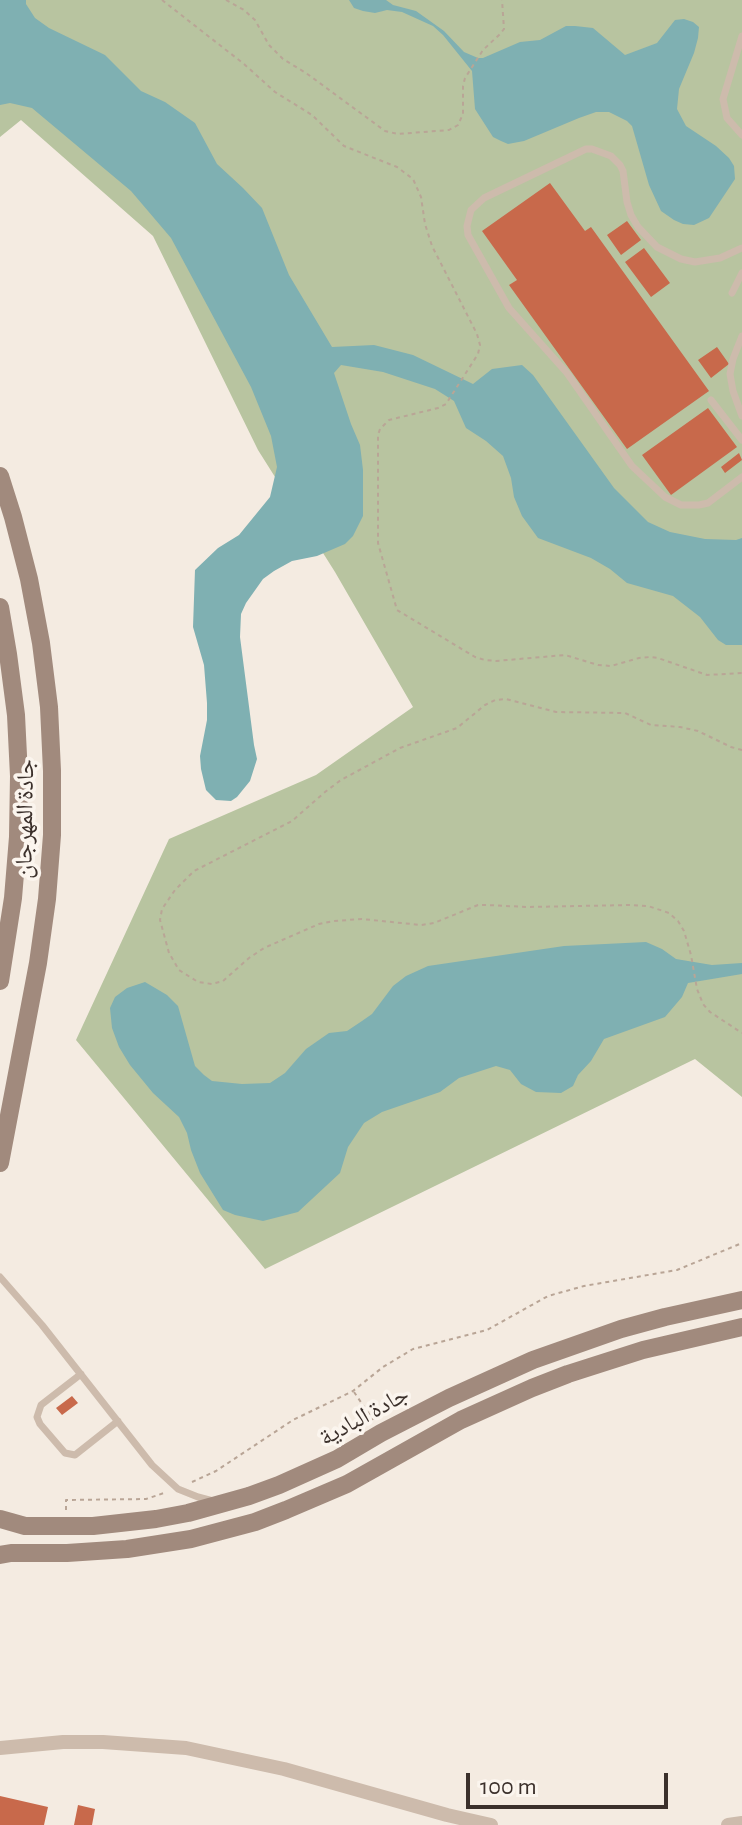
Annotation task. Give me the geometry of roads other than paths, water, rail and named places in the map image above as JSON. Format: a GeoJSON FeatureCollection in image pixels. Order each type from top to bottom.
{"type":"FeatureCollection","features":[{"type":"Feature","properties":{"kind":"street","name":"جادة المهرجان"},"geometry":{"type":"LineString","coordinates":[[0,476],[29,579],[41,643],[49,707],[52,835],[42,938],[0,1163]]}},
{"type":"Feature","properties":{"kind":"street","name":"جادة المهرجان"},"geometry":{"type":"LineString","coordinates":[[0,607],[16,715],[19,776],[13,898],[0,981]]}},
{"type":"Feature","properties":{"kind":"street","name":"جادة البادية"},"geometry":{"type":"LineString","coordinates":[[0,1519],[25,1526],[93,1526],[156,1519],[249,1496],[337,1459],[381,1433],[491,1378],[577,1343],[665,1317],[742,1300]]}},
{"type":"Feature","properties":{"kind":"street","name":"جادة البادية"},"geometry":{"type":"LineString","coordinates":[[0,1555],[127,1549],[191,1539],[255,1522],[347,1484],[461,1420],[542,1384],[643,1350],[742,1327]]}},
{"type":"Feature","properties":{"kind":"street"},"geometry":{"type":"LineString","coordinates":[[0,1748],[63,1742],[186,1748],[284,1769],[491,1825]]}},
{"type":"Feature","properties":{"kind":"street"},"geometry":{"type":"LineString","coordinates":[[728,1825],[742,1823]]}},
{"type":"Feature","properties":{"kind":"lane"},"geometry":{"type":"LineString","coordinates":[[742,36],[723,99],[727,118],[742,135]]}},
{"type":"Feature","properties":{"kind":"lane"},"geometry":{"type":"LineString","coordinates":[[742,248],[720,258],[695,262],[657,247],[631,215],[620,165],[611,156],[592,149],[586,149],[479,201],[471,210],[467,226],[468,235],[509,308],[567,373],[632,466],[665,497],[681,505],[708,503],[742,477]]}},
{"type":"Feature","properties":{"kind":"lane"},"geometry":{"type":"LineString","coordinates":[[732,293],[742,273]]}},
{"type":"Feature","properties":{"kind":"lane"},"geometry":{"type":"LineString","coordinates":[[742,336],[730,374],[742,416]]}},
{"type":"Feature","properties":{"kind":"lane"},"geometry":{"type":"LineString","coordinates":[[711,400],[742,440]]}},
{"type":"Feature","properties":{"kind":"lane"},"geometry":{"type":"LineString","coordinates":[[0,1277],[152,1465],[178,1489],[223,1503]]}},
{"type":"Feature","properties":{"kind":"lane"},"geometry":{"type":"LineString","coordinates":[[81,1374],[39,1408],[37,1417],[40,1424],[65,1453],[75,1455],[118,1421]]}},
{"type":"Feature","properties":{"kind":"water"},"geometry":{"type":"Polygon","coordinates":[[[0,0],[26,0],[35,18],[105,55],[141,91],[165,102],[195,123],[217,164],[262,208],[289,275],[332,347],[374,345],[413,355],[473,384],[492,369],[522,365],[533,375],[614,488],[648,522],[670,532],[705,539],[742,538],[742,645],[726,645],[718,640],[700,617],[673,596],[627,583],[591,558],[538,538],[522,516],[503,456],[466,428],[454,401],[435,389],[383,372],[341,365],[334,373],[360,445],[363,516],[353,536],[345,544],[317,556],[292,561],[274,571],[263,579],[246,603],[241,614],[240,637],[257,759],[250,781],[237,797],[231,801],[216,800],[206,790],[201,769],[207,703],[204,665],[193,627],[195,570],[218,548],[239,535],[270,497],[277,467],[271,436],[251,387],[171,238],[131,191],[32,108],[10,103],[0,105],[0,0]]]}},
{"type":"Feature","properties":{"kind":"water"},"geometry":{"type":"Polygon","coordinates":[[[349,0],[386,0],[416,11],[444,31],[464,52],[478,58],[520,42],[540,40],[566,26],[593,28],[625,55],[657,43],[675,20],[693,22],[699,27],[698,38],[679,89],[677,109],[686,126],[729,158],[734,166],[735,179],[709,218],[694,225],[683,224],[661,211],[649,185],[632,126],[609,112],[596,112],[524,141],[508,144],[501,141],[493,137],[475,109],[472,71],[443,35],[433,26],[402,12],[363,11],[354,8],[349,0]]]}},
{"type":"Feature","properties":{"kind":"water"},"geometry":{"type":"Polygon","coordinates":[[[646,942],[676,959],[712,965],[742,963],[742,974],[688,983],[682,997],[665,1017],[604,1039],[573,1086],[561,1093],[536,1092],[521,1084],[510,1070],[496,1066],[459,1078],[440,1092],[382,1112],[364,1123],[348,1147],[340,1173],[298,1212],[263,1221],[223,1210],[200,1173],[179,1117],[153,1093],[130,1065],[112,1028],[110,1008],[115,997],[127,988],[145,982],[167,995],[178,1006],[195,1066],[204,1075],[212,1081],[270,1083],[285,1073],[306,1049],[329,1033],[347,1031],[362,1021],[372,1014],[393,986],[428,966],[564,946],[646,942]]]}}]}
